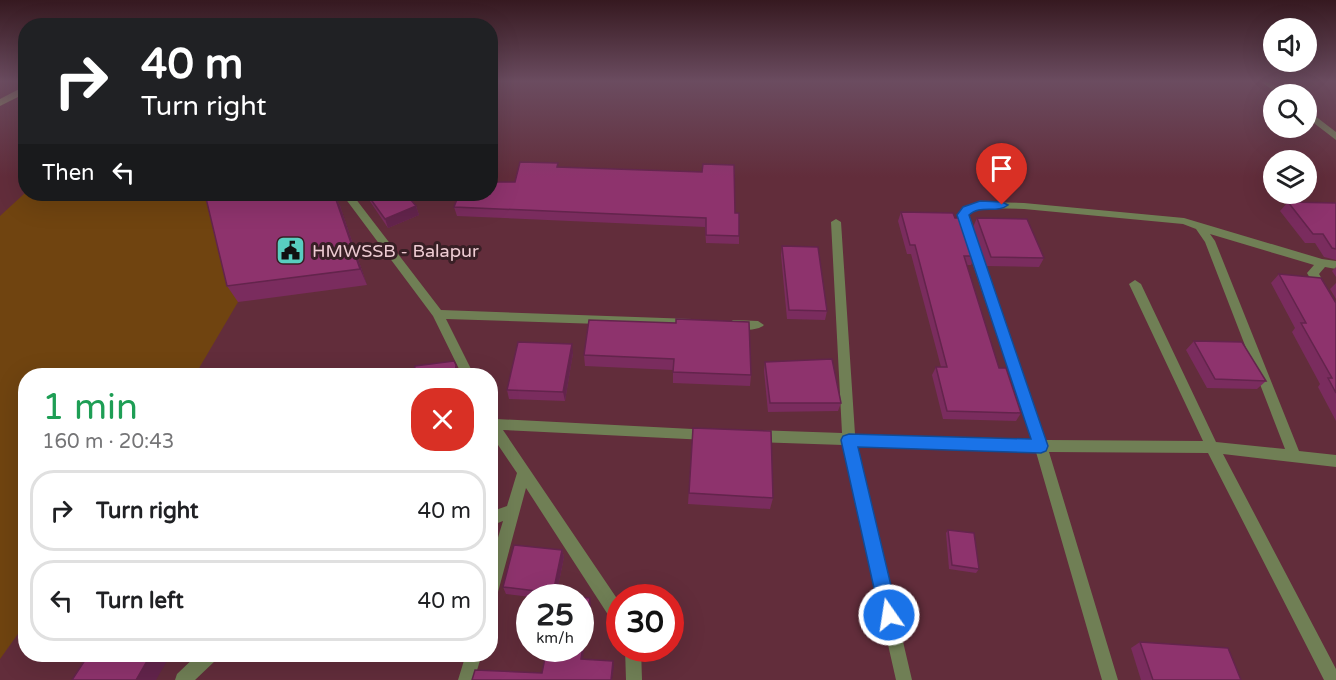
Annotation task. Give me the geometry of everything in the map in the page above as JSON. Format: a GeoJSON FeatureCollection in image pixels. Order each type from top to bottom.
{"type":"FeatureCollection","features":[{"type":"Feature","properties":{"kind":"street"},"geometry":{"type":"LineString","coordinates":[[1317,121],[1336,137]]}},
{"type":"Feature","properties":{"kind":"street"},"geometry":{"type":"LineString","coordinates":[[351,201],[438,314],[465,368]]}},
{"type":"Feature","properties":{"kind":"street"},"geometry":{"type":"LineString","coordinates":[[1110,680],[1041,446],[963,215],[967,210],[980,205],[1024,206],[1184,221],[1322,263],[1336,265]]}},
{"type":"Feature","properties":{"kind":"street"},"geometry":{"type":"LineString","coordinates":[[836,222],[849,440],[904,680]]}},
{"type":"Feature","properties":{"kind":"street"},"geometry":{"type":"LineString","coordinates":[[1200,226],[1210,241],[1294,456]]}},
{"type":"Feature","properties":{"kind":"street"},"geometry":{"type":"LineString","coordinates":[[1322,263],[1313,273],[1336,313]]}},
{"type":"Feature","properties":{"kind":"street"},"geometry":{"type":"LineString","coordinates":[[1135,284],[1212,447],[1334,680]]}},
{"type":"Feature","properties":{"kind":"street"},"geometry":{"type":"LineString","coordinates":[[438,314],[699,323]]}},
{"type":"Feature","properties":{"kind":"street"},"geometry":{"type":"LineString","coordinates":[[723,324],[759,325]]}},
{"type":"Feature","properties":{"kind":"street"},"geometry":{"type":"LineString","coordinates":[[498,423],[718,435]]}},
{"type":"Feature","properties":{"kind":"street"},"geometry":{"type":"LineString","coordinates":[[498,433],[606,597]]}},
{"type":"Feature","properties":{"kind":"street"},"geometry":{"type":"LineString","coordinates":[[742,436],[1041,446],[1212,447],[1336,461]]}},
{"type":"Feature","properties":{"kind":"street"},"geometry":{"type":"LineString","coordinates":[[498,564],[524,472]]}},
{"type":"Feature","properties":{"kind":"street"},"geometry":{"type":"LineString","coordinates":[[498,516],[513,511]]}},
{"type":"Feature","properties":{"kind":"street"},"geometry":{"type":"LineString","coordinates":[[183,680],[202,662]]}},
{"type":"Feature","properties":{"kind":"street"},"geometry":{"type":"LineString","coordinates":[[466,680],[472,662]]}},
{"type":"Feature","properties":{"kind":"street"},"geometry":{"type":"LineString","coordinates":[[633,662],[634,680]]}},
{"type":"Feature","properties":{"kind":"shaded area"},"geometry":{"type":"Polygon","coordinates":[[[18,199],[213,201],[238,302],[199,368],[18,368],[18,634],[0,659],[0,216],[18,199]]]}},
{"type":"Feature","properties":{"kind":"building"},"geometry":{"type":"Polygon","coordinates":[[[520,162],[558,163],[557,167],[702,172],[703,164],[734,165],[735,213],[739,213],[739,236],[706,235],[706,218],[454,207],[456,201],[498,201],[498,182],[515,182],[520,162]]]}},
{"type":"Feature","properties":{"kind":"building","name":"HMWSSB - Balapur"},"geometry":{"type":"Polygon","coordinates":[[[207,201],[336,201],[360,269],[227,286],[207,201]]]}},
{"type":"Feature","properties":{"kind":"building"},"geometry":{"type":"Polygon","coordinates":[[[372,201],[412,201],[416,206],[385,219],[372,201]]]}},
{"type":"Feature","properties":{"kind":"building"},"geometry":{"type":"Polygon","coordinates":[[[1336,203],[1336,249],[1332,248],[1323,234],[1313,234],[1290,204],[1336,203]]]}},
{"type":"Feature","properties":{"kind":"building"},"geometry":{"type":"Polygon","coordinates":[[[901,212],[953,213],[955,218],[962,218],[975,256],[964,256],[999,368],[1006,368],[1021,413],[947,411],[936,367],[947,367],[915,245],[910,245],[901,212]]]}},
{"type":"Feature","properties":{"kind":"building"},"geometry":{"type":"Polygon","coordinates":[[[977,218],[1027,219],[1044,258],[991,257],[977,218]]]}},
{"type":"Feature","properties":{"kind":"building"},"geometry":{"type":"Polygon","coordinates":[[[782,246],[818,247],[827,311],[789,310],[782,246]]]}},
{"type":"Feature","properties":{"kind":"building"},"geometry":{"type":"Polygon","coordinates":[[[1279,274],[1321,278],[1336,303],[1336,393],[1328,378],[1332,378],[1301,323],[1306,323],[1279,274]]]}},
{"type":"Feature","properties":{"kind":"building"},"geometry":{"type":"Polygon","coordinates":[[[676,319],[749,322],[751,375],[673,372],[674,359],[584,355],[589,320],[676,323],[676,319]]]}},
{"type":"Feature","properties":{"kind":"building"},"geometry":{"type":"Polygon","coordinates":[[[1194,341],[1242,342],[1266,381],[1215,379],[1194,341]]]}},
{"type":"Feature","properties":{"kind":"building"},"geometry":{"type":"Polygon","coordinates":[[[518,342],[572,344],[563,392],[507,390],[518,342]]]}},
{"type":"Feature","properties":{"kind":"building"},"geometry":{"type":"Polygon","coordinates":[[[832,359],[841,403],[770,403],[765,362],[832,359]]]}},
{"type":"Feature","properties":{"kind":"building"},"geometry":{"type":"Polygon","coordinates":[[[454,361],[456,365],[456,368],[415,368],[415,366],[454,361]]]}},
{"type":"Feature","properties":{"kind":"building"},"geometry":{"type":"Polygon","coordinates":[[[693,428],[771,431],[773,498],[689,493],[693,428]]]}},
{"type":"Feature","properties":{"kind":"building"},"geometry":{"type":"Polygon","coordinates":[[[948,530],[974,533],[979,569],[952,565],[948,530]]]}},
{"type":"Feature","properties":{"kind":"building"},"geometry":{"type":"Polygon","coordinates":[[[514,545],[562,550],[555,584],[516,584],[516,589],[503,587],[514,545]]]}},
{"type":"Feature","properties":{"kind":"building"},"geometry":{"type":"Polygon","coordinates":[[[1140,642],[1228,648],[1241,680],[1153,680],[1140,642]]]}},
{"type":"Feature","properties":{"kind":"building"},"geometry":{"type":"Polygon","coordinates":[[[594,660],[613,662],[611,680],[472,680],[475,670],[542,673],[544,662],[594,662],[594,660]]]}},
{"type":"Feature","properties":{"kind":"building"},"geometry":{"type":"Polygon","coordinates":[[[84,662],[146,662],[136,680],[72,680],[84,662]]]}},
{"type":"Feature","properties":{"kind":"place","name":"HMWSSB - Balapur"},"geometry":{"type":"Point","coordinates":[291,251]}},
{"type":"Feature","properties":{"kind":"route"},"geometry":{"type":"LineString","coordinates":[[889,615],[849,440],[1041,446],[963,215],[967,210],[980,205],[1002,205]]}}]}
